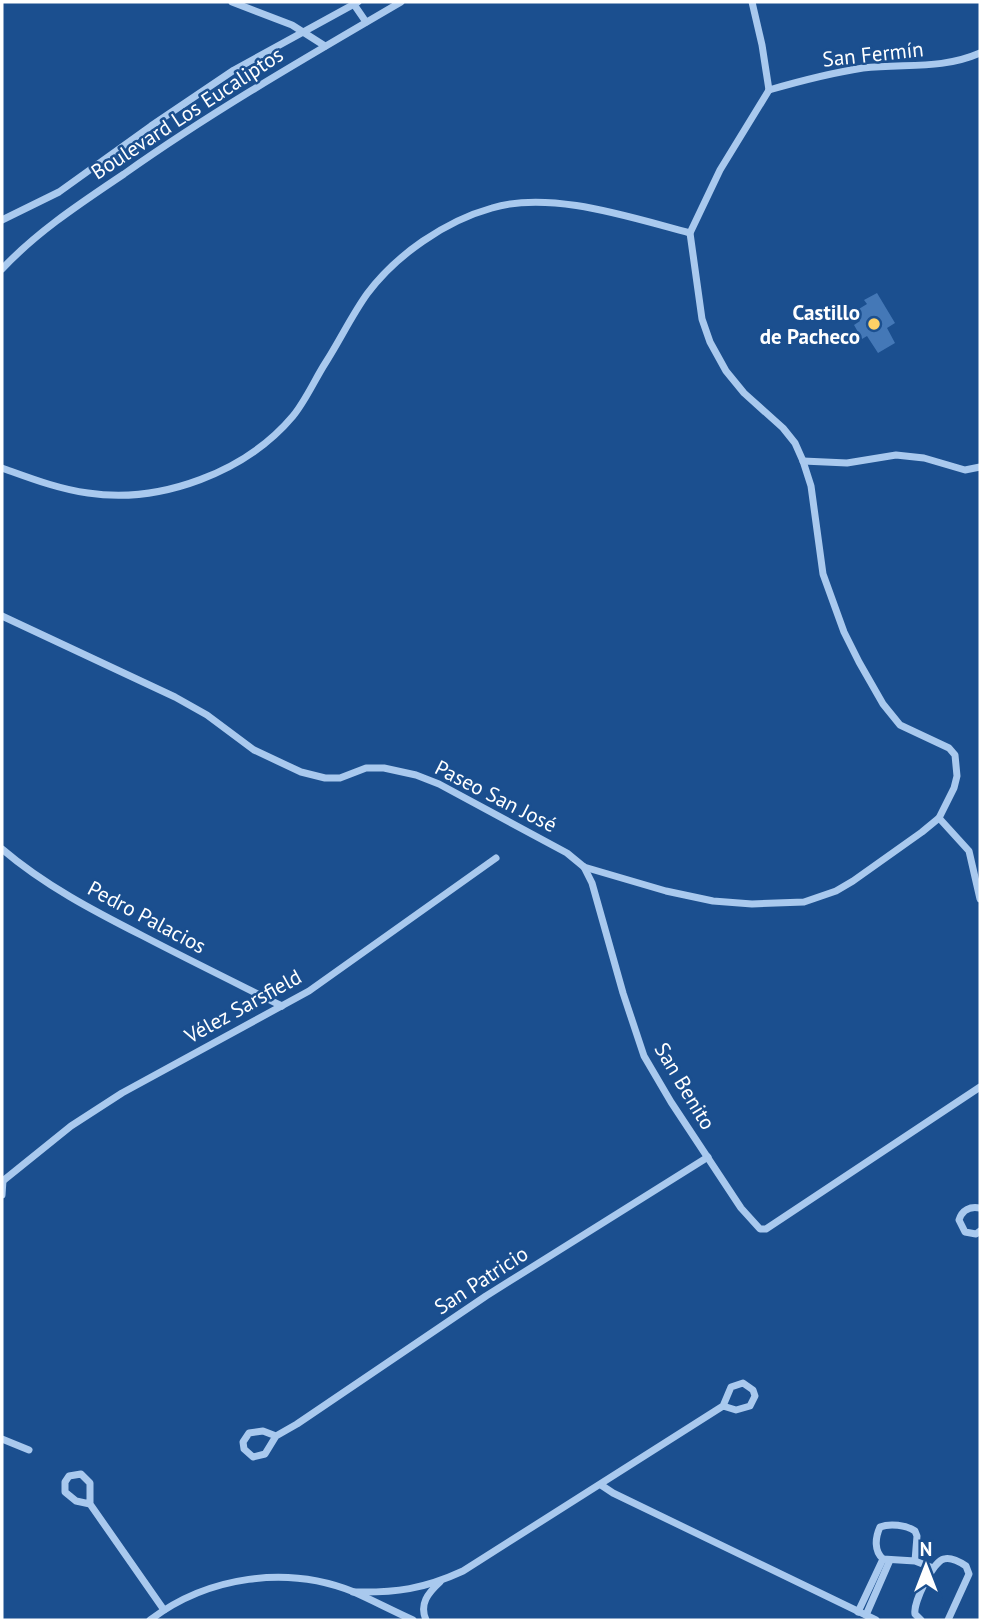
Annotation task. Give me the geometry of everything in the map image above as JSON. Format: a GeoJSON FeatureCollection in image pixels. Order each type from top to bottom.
{"type":"FeatureCollection","features":[{"type":"Feature","properties":{"kind":"street"},"geometry":{"type":"LineString","coordinates":[[232,2],[305,32],[324,46]]}},
{"type":"Feature","properties":{"kind":"street","name":"Boulevard Los Eucaliptos"},"geometry":{"type":"LineString","coordinates":[[2,269],[24,245],[187,130],[401,2]]}},
{"type":"Feature","properties":{"kind":"street"},"geometry":{"type":"LineString","coordinates":[[752,2],[769,90],[720,170],[690,233],[702,319],[715,354],[744,393],[783,428],[795,443],[811,486],[823,574],[844,632],[883,704],[900,725],[949,748],[954,755],[957,776],[939,818],[969,851],[980,899]]}},
{"type":"Feature","properties":{"kind":"street"},"geometry":{"type":"LineString","coordinates":[[354,3],[366,22]]}},
{"type":"Feature","properties":{"kind":"street","name":"Boulevard Los Eucaliptos"},"geometry":{"type":"LineString","coordinates":[[2,220],[59,192],[234,70],[354,3]]}},
{"type":"Feature","properties":{"kind":"street","name":"San Fermín"},"geometry":{"type":"LineString","coordinates":[[769,90],[818,76],[864,68],[960,62],[980,53]]}},
{"type":"Feature","properties":{"kind":"street"},"geometry":{"type":"LineString","coordinates":[[2,468],[51,485],[89,494],[121,495],[153,492],[195,482],[242,461],[269,442],[294,414],[368,293],[401,258],[443,230],[493,207],[541,203],[597,208],[690,233]]}},
{"type":"Feature","properties":{"kind":"street"},"geometry":{"type":"LineString","coordinates":[[803,461],[847,463],[896,455],[924,458],[965,470],[980,467]]}},
{"type":"Feature","properties":{"kind":"street","name":"Paseo San José"},"geometry":{"type":"LineString","coordinates":[[2,616],[175,697],[207,715],[254,750],[301,772],[325,778],[340,778],[366,768],[384,768],[416,775],[439,784],[567,853],[584,867],[666,891],[713,901],[752,904],[804,902],[836,891],[853,881],[939,818]]}},
{"type":"Feature","properties":{"kind":"street","name":"Pedro Palacios"},"geometry":{"type":"LineString","coordinates":[[2,849],[58,890],[282,1006]]}},
{"type":"Feature","properties":{"kind":"street","name":"Vélez Sarsfield"},"geometry":{"type":"LineString","coordinates":[[2,1195],[3,1180],[71,1126],[122,1093],[282,1006],[354,960],[496,858]]}},
{"type":"Feature","properties":{"kind":"street","name":"San Benito"},"geometry":{"type":"LineString","coordinates":[[584,867],[592,883],[639,1045],[650,1067],[741,1208],[760,1230],[766,1229],[980,1087]]}},
{"type":"Feature","properties":{"kind":"street","name":"San Patricio"},"geometry":{"type":"LineString","coordinates":[[276,1436],[263,1431],[249,1433],[243,1441],[244,1449],[248,1454],[258,1457],[270,1450],[276,1436],[486,1296],[708,1157]]}},
{"type":"Feature","properties":{"kind":"street"},"geometry":{"type":"LineString","coordinates":[[980,1208],[964,1211],[959,1220],[965,1232],[976,1234],[980,1231]]}},
{"type":"Feature","properties":{"kind":"street"},"geometry":{"type":"LineString","coordinates":[[353,1592],[401,1592],[463,1571],[601,1485],[667,1439],[723,1406],[727,1392],[738,1383],[748,1384],[753,1390],[755,1396],[750,1406],[736,1410],[723,1406]]}},
{"type":"Feature","properties":{"kind":"street"},"geometry":{"type":"LineString","coordinates":[[2,1439],[29,1450]]}},
{"type":"Feature","properties":{"kind":"street"},"geometry":{"type":"LineString","coordinates":[[90,1504],[76,1501],[65,1492],[65,1482],[69,1476],[76,1474],[86,1477],[92,1489],[90,1504],[164,1610]]}},
{"type":"Feature","properties":{"kind":"street"},"geometry":{"type":"LineString","coordinates":[[601,1485],[876,1620]]}},
{"type":"Feature","properties":{"kind":"street"},"geometry":{"type":"LineString","coordinates":[[915,1561],[915,1531],[911,1528],[886,1525],[880,1527],[877,1554],[886,1560],[915,1561],[933,1568]]}},
{"type":"Feature","properties":{"kind":"street"},"geometry":{"type":"LineString","coordinates":[[922,1620],[915,1614],[914,1606],[933,1568],[939,1561],[947,1559],[962,1563],[968,1569],[969,1577],[948,1620]]}},
{"type":"Feature","properties":{"kind":"street"},"geometry":{"type":"LineString","coordinates":[[862,1613],[886,1560]]}},
{"type":"Feature","properties":{"kind":"street"},"geometry":{"type":"LineString","coordinates":[[150,1620],[206,1589],[230,1581],[255,1578],[309,1581],[353,1592],[413,1620]]}},
{"type":"Feature","properties":{"kind":"street"},"geometry":{"type":"LineString","coordinates":[[426,1620],[425,1598],[442,1580]]}},
{"type":"Feature","properties":{"kind":"building","name":"Castillo de Pacheco"},"geometry":{"type":"Polygon","coordinates":[[[877,293],[895,323],[887,328],[895,343],[878,353],[867,336],[862,339],[854,325],[860,321],[854,312],[867,304],[864,300],[877,293]]]}},
{"type":"Feature","properties":{"kind":"place","name":"Castillo de Pacheco"},"geometry":{"type":"Point","coordinates":[874,324]}}]}
